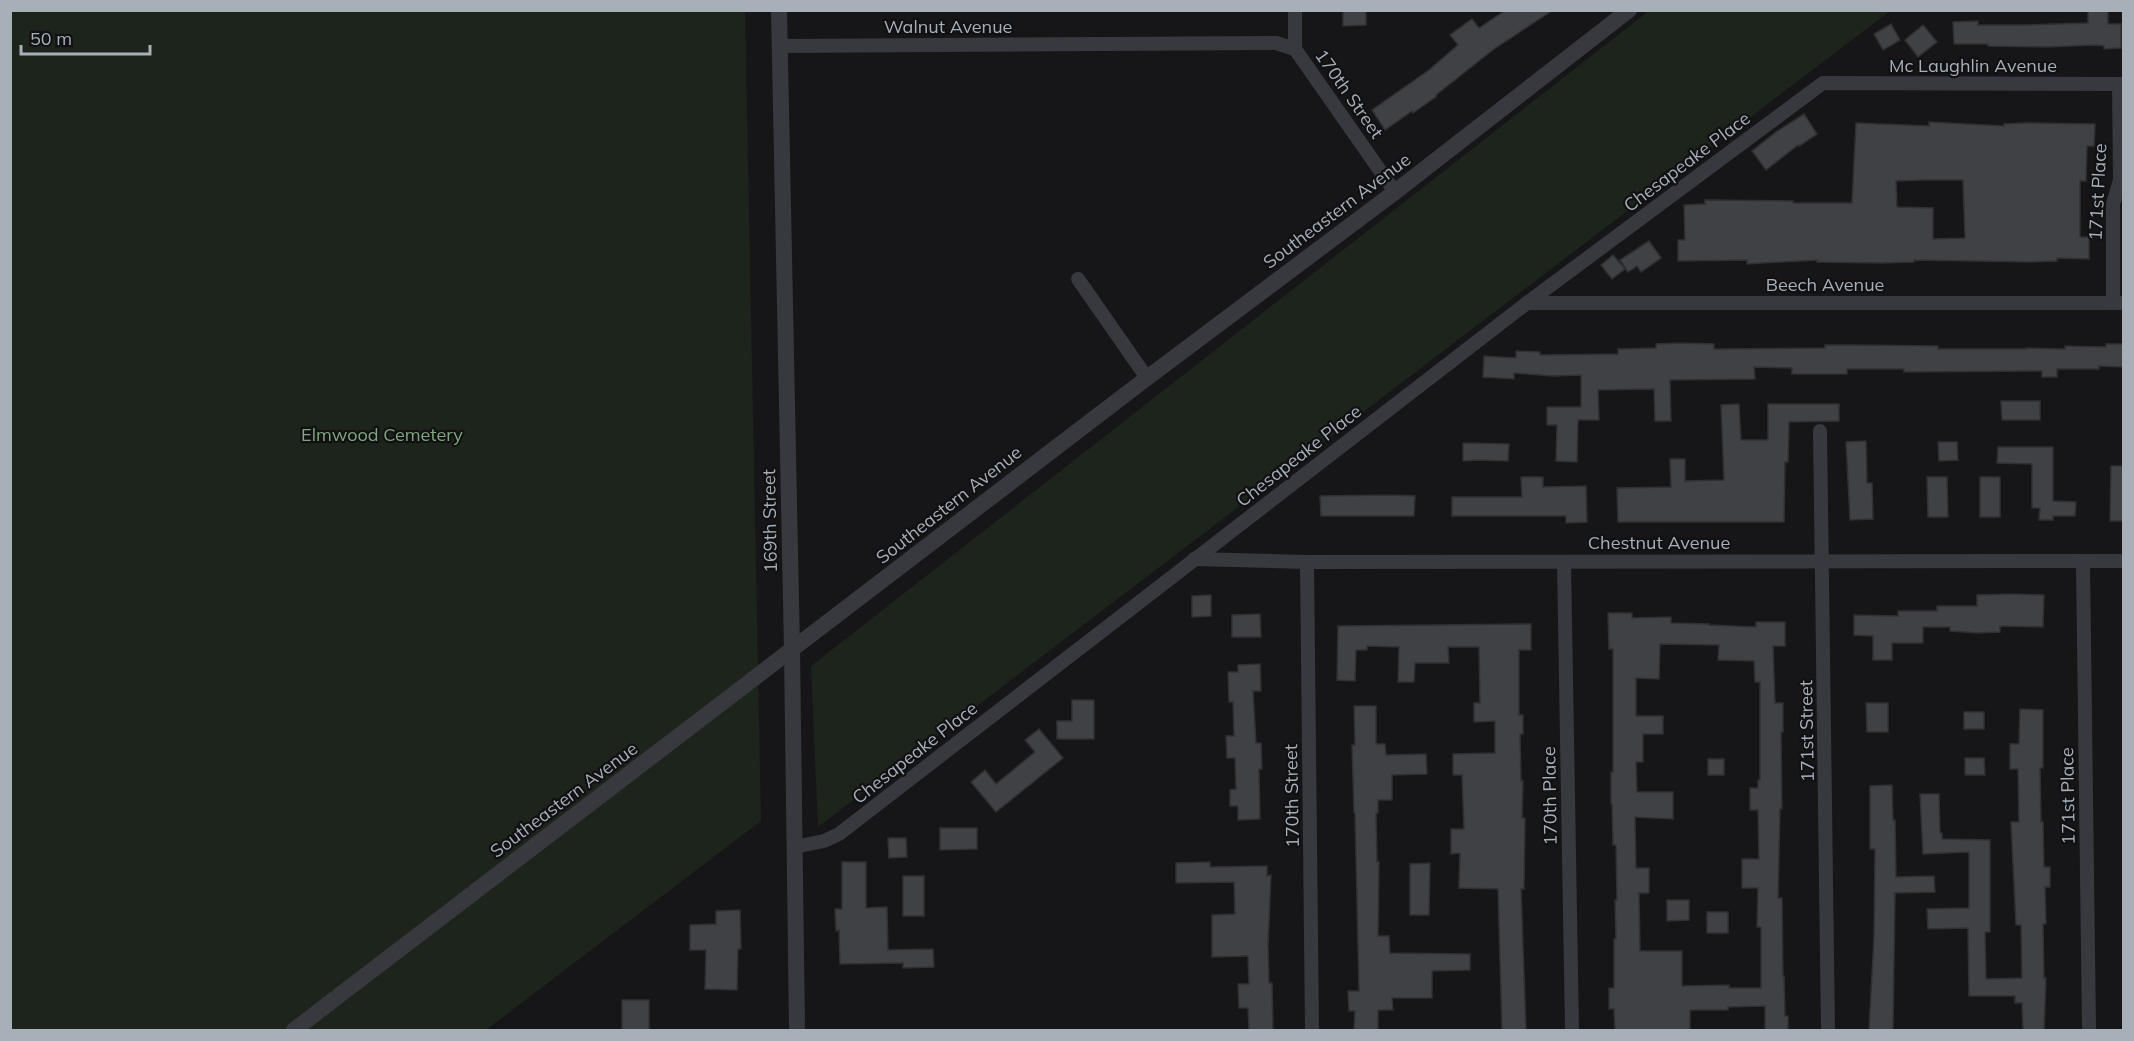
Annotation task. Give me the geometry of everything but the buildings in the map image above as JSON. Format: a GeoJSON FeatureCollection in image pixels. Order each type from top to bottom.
{"type":"FeatureCollection","features":[{"type":"Feature","properties":{"kind":"street","name":"169th Street"},"geometry":{"type":"LineString","coordinates":[[779,10],[797,1030]]}},
{"type":"Feature","properties":{"kind":"street","name":"170th Street"},"geometry":{"type":"LineString","coordinates":[[1295,10],[1295,49],[1395,192]]}},
{"type":"Feature","properties":{"kind":"street","name":"Southeastern Avenue"},"geometry":{"type":"LineString","coordinates":[[294,1030],[1147,378],[1395,192],[1629,10]]}},
{"type":"Feature","properties":{"kind":"street","name":"Walnut Avenue"},"geometry":{"type":"LineString","coordinates":[[779,46],[1276,43],[1295,49]]}},
{"type":"Feature","properties":{"kind":"street","name":"Mc Laughlin Avenue"},"geometry":{"type":"LineString","coordinates":[[1823,83],[2121,84]]}},
{"type":"Feature","properties":{"kind":"street","name":"Chesapeake Place"},"geometry":{"type":"LineString","coordinates":[[795,847],[824,841],[839,834],[1527,303],[1823,83]]}},
{"type":"Feature","properties":{"kind":"street","name":"171st Place"},"geometry":{"type":"LineString","coordinates":[[2118,303],[2113,204],[2120,180],[2121,84]]}},
{"type":"Feature","properties":{"kind":"street"},"geometry":{"type":"LineString","coordinates":[[1078,279],[1147,378]]}},
{"type":"Feature","properties":{"kind":"street","name":"Beech Avenue"},"geometry":{"type":"LineString","coordinates":[[1527,303],[2118,303]]}},
{"type":"Feature","properties":{"kind":"street","name":"171st Street"},"geometry":{"type":"LineString","coordinates":[[1820,431],[1828,1030]]}},
{"type":"Feature","properties":{"kind":"street","name":"Chestnut Avenue"},"geometry":{"type":"LineString","coordinates":[[1194,559],[1307,562],[2124,561]]}},
{"type":"Feature","properties":{"kind":"street","name":"171st Place"},"geometry":{"type":"LineString","coordinates":[[2083,561],[2089,1030]]}},
{"type":"Feature","properties":{"kind":"street","name":"170th Street"},"geometry":{"type":"LineString","coordinates":[[1307,562],[1312,1030]]}},
{"type":"Feature","properties":{"kind":"street","name":"170th Place"},"geometry":{"type":"LineString","coordinates":[[1564,562],[1572,1030]]}},
{"type":"Feature","properties":{"kind":"green space"},"geometry":{"type":"Polygon","coordinates":[[[1650,10],[1890,11],[818,827],[811,666],[1650,10]]]}},
{"type":"Feature","properties":{"kind":"green space","name":"Elmwood Cemetery"},"geometry":{"type":"Polygon","coordinates":[[[10,11],[745,11],[761,821],[486,1030],[11,1030],[10,11]]]}}]}
